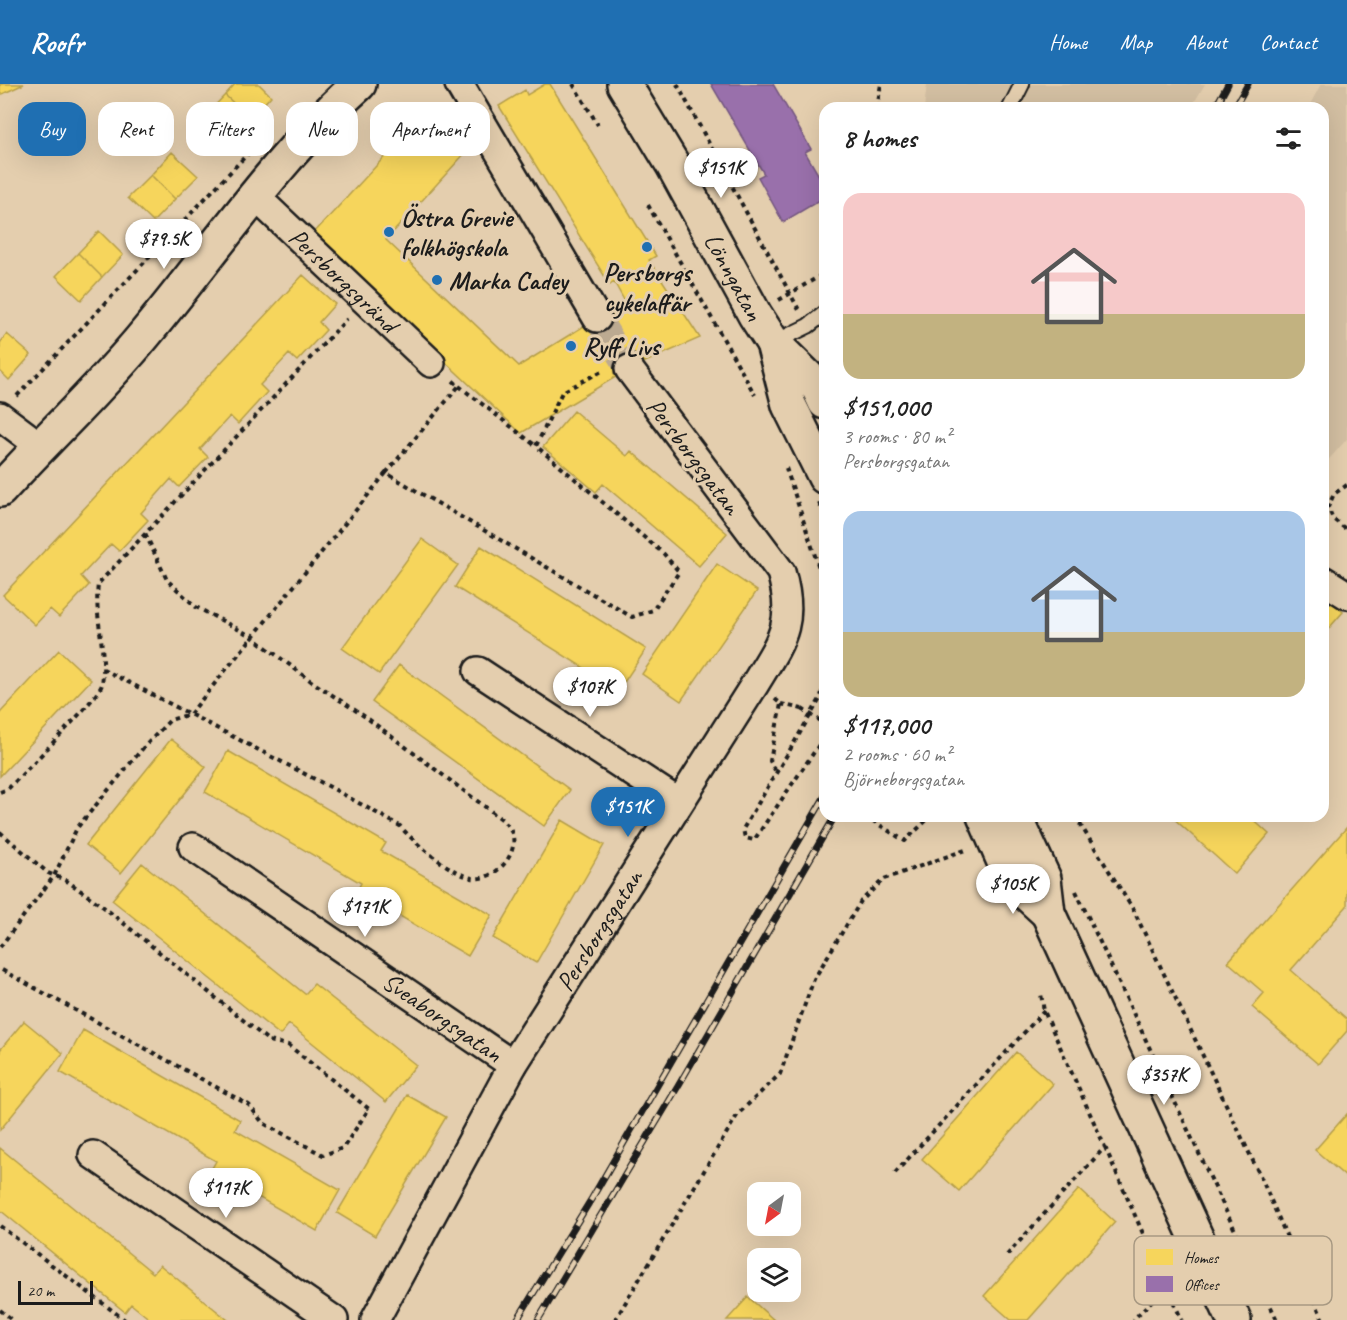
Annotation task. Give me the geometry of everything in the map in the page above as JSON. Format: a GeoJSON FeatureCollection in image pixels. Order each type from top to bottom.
{"type":"FeatureCollection","features":[{"type":"Feature","properties":{"kind":"street"},"geometry":{"type":"LineString","coordinates":[[0,490],[145,335],[255,196],[324,115],[359,84]]}},
{"type":"Feature","properties":{"kind":"street"},"geometry":{"type":"LineString","coordinates":[[459,84],[597,318]]}},
{"type":"Feature","properties":{"kind":"street","name":"Lönngatan"},"geometry":{"type":"LineString","coordinates":[[624,84],[673,165],[755,315],[773,343],[819,389]]}},
{"type":"Feature","properties":{"kind":"street","name":"Persborgsgränd"},"geometry":{"type":"LineString","coordinates":[[255,196],[431,363]]}},
{"type":"Feature","properties":{"kind":"street","name":"Lönngatan"},"geometry":{"type":"LineString","coordinates":[[773,343],[789,405],[819,465]]}},
{"type":"Feature","properties":{"kind":"street","name":"Persborgsgatan"},"geometry":{"type":"LineString","coordinates":[[375,1320],[513,1065],[755,684],[786,628],[789,608],[781,572],[621,367]]}},
{"type":"Feature","properties":{"kind":"street"},"geometry":{"type":"LineString","coordinates":[[8,406],[40,446]]}},
{"type":"Feature","properties":{"kind":"street"},"geometry":{"type":"LineString","coordinates":[[1329,584],[1347,595]]}},
{"type":"Feature","properties":{"kind":"street"},"geometry":{"type":"LineString","coordinates":[[478,671],[678,802]]}},
{"type":"Feature","properties":{"kind":"street"},"geometry":{"type":"LineString","coordinates":[[987,822],[1012,880],[1048,913]]}},
{"type":"Feature","properties":{"kind":"street"},"geometry":{"type":"LineString","coordinates":[[1018,822],[1044,879],[1048,913],[1196,1236]]}},
{"type":"Feature","properties":{"kind":"street","name":"Sveaborgsgatan"},"geometry":{"type":"LineString","coordinates":[[193,847],[513,1065]]}},
{"type":"Feature","properties":{"kind":"street"},"geometry":{"type":"LineString","coordinates":[[93,1155],[334,1320]]}},
{"type":"Feature","properties":{"kind":"street"},"geometry":{"type":"LineString","coordinates":[[1227,1305],[1234,1320]]}},
{"type":"Feature","properties":{"kind":"lane"},"geometry":{"type":"LineString","coordinates":[[1013,102],[1022,84]]}},
{"type":"Feature","properties":{"kind":"lane"},"geometry":{"type":"LineString","coordinates":[[773,343],[808,326],[819,318]]}},
{"type":"Feature","properties":{"kind":"path"},"geometry":{"type":"LineString","coordinates":[[573,84],[598,125]]}},
{"type":"Feature","properties":{"kind":"path"},"geometry":{"type":"LineString","coordinates":[[676,84],[790,293],[819,276]]}},
{"type":"Feature","properties":{"kind":"path"},"geometry":{"type":"LineString","coordinates":[[878,102],[881,84]]}},
{"type":"Feature","properties":{"kind":"path"},"geometry":{"type":"LineString","coordinates":[[8,406],[246,156]]}},
{"type":"Feature","properties":{"kind":"path"},"geometry":{"type":"LineString","coordinates":[[648,205],[758,399]]}},
{"type":"Feature","properties":{"kind":"path"},"geometry":{"type":"LineString","coordinates":[[0,792],[8,789],[102,688],[104,654],[96,608],[98,584],[365,298]]}},
{"type":"Feature","properties":{"kind":"path"},"geometry":{"type":"LineString","coordinates":[[386,473],[632,617],[653,610],[679,572],[664,554],[536,446],[431,363]]}},
{"type":"Feature","properties":{"kind":"path"},"geometry":{"type":"LineString","coordinates":[[536,446],[562,392],[621,367]]}},
{"type":"Feature","properties":{"kind":"path"},"geometry":{"type":"LineString","coordinates":[[0,947],[54,876],[76,828],[143,748],[170,720],[190,714],[251,636],[459,386]]}},
{"type":"Feature","properties":{"kind":"path"},"geometry":{"type":"LineString","coordinates":[[783,461],[819,568]]}},
{"type":"Feature","properties":{"kind":"path"},"geometry":{"type":"LineString","coordinates":[[1329,501],[1347,484]]}},
{"type":"Feature","properties":{"kind":"path"},"geometry":{"type":"LineString","coordinates":[[1329,513],[1347,530]]}},
{"type":"Feature","properties":{"kind":"path"},"geometry":{"type":"LineString","coordinates":[[103,669],[400,826],[408,836],[438,859],[470,878],[484,879],[498,872],[512,849],[513,834],[504,821],[367,718],[311,681],[251,636],[196,607],[167,580],[146,533]]}},
{"type":"Feature","properties":{"kind":"path"},"geometry":{"type":"LineString","coordinates":[[755,684],[781,704],[802,709],[819,720]]}},
{"type":"Feature","properties":{"kind":"path"},"geometry":{"type":"LineString","coordinates":[[819,701],[743,829],[745,838],[754,840],[819,745]]}},
{"type":"Feature","properties":{"kind":"path"},"geometry":{"type":"LineString","coordinates":[[776,772],[770,760],[781,704]]}},
{"type":"Feature","properties":{"kind":"path"},"geometry":{"type":"LineString","coordinates":[[874,822],[905,841],[926,822]]}},
{"type":"Feature","properties":{"kind":"path"},"geometry":{"type":"LineString","coordinates":[[1079,822],[1134,911],[1286,1236]]}},
{"type":"Feature","properties":{"kind":"path"},"geometry":{"type":"LineString","coordinates":[[0,832],[54,876],[67,881],[101,905],[269,1041],[288,1045],[369,1109],[343,1148],[323,1155],[263,1123],[249,1105],[0,969]]}},
{"type":"Feature","properties":{"kind":"path"},"geometry":{"type":"LineString","coordinates":[[615,1320],[738,1114],[780,1074],[814,979],[861,901],[884,879],[974,847]]}},
{"type":"Feature","properties":{"kind":"path"},"geometry":{"type":"LineString","coordinates":[[1072,881],[1238,1236]]}},
{"type":"Feature","properties":{"kind":"path"},"geometry":{"type":"LineString","coordinates":[[1041,994],[1044,1011],[1144,1236]]}},
{"type":"Feature","properties":{"kind":"path"},"geometry":{"type":"LineString","coordinates":[[895,1173],[1044,1011]]}},
{"type":"Feature","properties":{"kind":"path"},"geometry":{"type":"LineString","coordinates":[[1008,1255],[1105,1147]]}},
{"type":"Feature","properties":{"kind":"path"},"geometry":{"type":"LineString","coordinates":[[0,1226],[125,1320]]}},
{"type":"Feature","properties":{"kind":"path"},"geometry":{"type":"LineString","coordinates":[[1133,1320],[1148,1305]]}},
{"type":"Feature","properties":{"kind":"path"},"geometry":{"type":"LineString","coordinates":[[1175,1305],[1182,1320]]}},
{"type":"Feature","properties":{"kind":"path"},"geometry":{"type":"LineString","coordinates":[[1270,1305],[1277,1320]]}},
{"type":"Feature","properties":{"kind":"path"},"geometry":{"type":"LineString","coordinates":[[1316,1305],[1323,1320]]}},
{"type":"Feature","properties":{"kind":"path"},"geometry":{"type":"LineString","coordinates":[[0,1311],[13,1320]]}},
{"type":"Feature","properties":{"kind":"shaded area"},"geometry":{"type":"Polygon","coordinates":[[[927,84],[1205,84],[1194,102],[925,102],[927,84]]]}},
{"type":"Feature","properties":{"kind":"shaded area"},"geometry":{"type":"Polygon","coordinates":[[[1321,84],[1347,84],[1347,439],[1329,459],[1329,102],[1311,102],[1321,84]]]}},
{"type":"Feature","properties":{"kind":"building: Homes"},"geometry":{"type":"Polygon","coordinates":[[[0,84],[24,84],[0,95],[0,84]]]}},
{"type":"Feature","properties":{"kind":"building: Homes"},"geometry":{"type":"Polygon","coordinates":[[[235,84],[259,84],[271,96],[266,102],[232,102],[225,95],[235,84]]]}},
{"type":"Feature","properties":{"kind":"building: Homes"},"geometry":{"type":"Polygon","coordinates":[[[545,84],[550,84],[656,256],[649,260],[700,338],[629,369],[521,433],[311,236],[385,156],[462,156],[386,240],[519,366],[597,318],[624,300],[614,282],[610,285],[499,106],[525,90],[527,95],[545,84]]]}},
{"type":"Feature","properties":{"kind":"building: Homes"},"geometry":{"type":"Polygon","coordinates":[[[225,95],[232,102],[218,102],[225,95]]]}},
{"type":"Feature","properties":{"kind":"building: Homes"},"geometry":{"type":"Polygon","coordinates":[[[174,154],[198,176],[175,199],[151,175],[168,156],[174,156],[174,154]]]}},
{"type":"Feature","properties":{"kind":"building: Homes"},"geometry":{"type":"Polygon","coordinates":[[[151,175],[175,199],[153,222],[128,198],[151,175]]]}},
{"type":"Feature","properties":{"kind":"building: Homes"},"geometry":{"type":"Polygon","coordinates":[[[99,231],[123,255],[102,277],[78,253],[99,231]]]}},
{"type":"Feature","properties":{"kind":"building: Homes"},"geometry":{"type":"Polygon","coordinates":[[[78,253],[102,277],[81,300],[56,276],[78,253]]]}},
{"type":"Feature","properties":{"kind":"building: Homes"},"geometry":{"type":"Polygon","coordinates":[[[303,275],[335,304],[319,322],[326,330],[297,361],[289,354],[260,385],[267,392],[238,424],[230,416],[200,449],[208,457],[179,487],[171,479],[141,513],[148,520],[119,551],[111,544],[81,576],[89,585],[59,617],[50,609],[35,625],[3,595],[303,275]]]}},
{"type":"Feature","properties":{"kind":"building: Homes"},"geometry":{"type":"Polygon","coordinates":[[[7,334],[31,355],[9,380],[0,371],[0,343],[7,334]]]}},
{"type":"Feature","properties":{"kind":"building: Homes"},"geometry":{"type":"Polygon","coordinates":[[[574,411],[627,456],[631,451],[727,533],[699,566],[603,484],[596,492],[543,447],[574,411]]]}},
{"type":"Feature","properties":{"kind":"building: Homes"},"geometry":{"type":"Polygon","coordinates":[[[422,539],[458,565],[379,674],[342,648],[422,539]]]}},
{"type":"Feature","properties":{"kind":"building: Homes"},"geometry":{"type":"Polygon","coordinates":[[[481,546],[646,649],[619,690],[455,587],[481,546]]]}},
{"type":"Feature","properties":{"kind":"building: Homes"},"geometry":{"type":"Polygon","coordinates":[[[717,564],[757,591],[681,701],[642,674],[717,564]]]}},
{"type":"Feature","properties":{"kind":"building: Homes"},"geometry":{"type":"Polygon","coordinates":[[[1329,600],[1343,612],[1329,628],[1329,600]]]}},
{"type":"Feature","properties":{"kind":"building: Homes"},"geometry":{"type":"Polygon","coordinates":[[[59,650],[91,680],[0,776],[0,713],[59,650]]]}},
{"type":"Feature","properties":{"kind":"building: Homes"},"geometry":{"type":"Polygon","coordinates":[[[399,665],[570,790],[544,826],[372,702],[399,665]]]}},
{"type":"Feature","properties":{"kind":"building: Homes"},"geometry":{"type":"Polygon","coordinates":[[[171,739],[206,767],[121,873],[86,845],[171,739]]]}},
{"type":"Feature","properties":{"kind":"building: Homes"},"geometry":{"type":"Polygon","coordinates":[[[228,751],[386,843],[381,851],[492,915],[468,956],[357,891],[361,883],[205,792],[228,751]]]}},
{"type":"Feature","properties":{"kind":"building: Homes"},"geometry":{"type":"Polygon","coordinates":[[[562,820],[604,845],[536,963],[493,938],[562,820]]]}},
{"type":"Feature","properties":{"kind":"building: Homes"},"geometry":{"type":"Polygon","coordinates":[[[1178,822],[1256,822],[1269,834],[1235,874],[1178,822]]]}},
{"type":"Feature","properties":{"kind":"building: Homes"},"geometry":{"type":"Polygon","coordinates":[[[1347,827],[1347,906],[1291,970],[1347,1019],[1347,1031],[1318,1064],[1252,1007],[1264,993],[1228,962],[1347,827]]]}},
{"type":"Feature","properties":{"kind":"building: Homes"},"geometry":{"type":"Polygon","coordinates":[[[142,863],[305,994],[314,984],[416,1065],[386,1102],[289,1024],[280,1035],[112,900],[142,863]]]}},
{"type":"Feature","properties":{"kind":"building: Homes"},"geometry":{"type":"Polygon","coordinates":[[[24,1021],[63,1053],[0,1130],[0,1050],[24,1021]]]}},
{"type":"Feature","properties":{"kind":"building: Homes"},"geometry":{"type":"Polygon","coordinates":[[[83,1030],[240,1120],[235,1130],[340,1190],[317,1231],[211,1170],[216,1161],[60,1072],[83,1030]]]}},
{"type":"Feature","properties":{"kind":"building: Homes"},"geometry":{"type":"Polygon","coordinates":[[[1016,1052],[1053,1084],[959,1191],[922,1159],[1016,1052]]]}},
{"type":"Feature","properties":{"kind":"building: Homes"},"geometry":{"type":"Polygon","coordinates":[[[407,1095],[446,1117],[375,1236],[337,1213],[407,1095]]]}},
{"type":"Feature","properties":{"kind":"building: Homes"},"geometry":{"type":"Polygon","coordinates":[[[1347,1114],[1347,1178],[1315,1150],[1347,1114]]]}},
{"type":"Feature","properties":{"kind":"building: Homes"},"geometry":{"type":"Polygon","coordinates":[[[0,1148],[153,1273],[160,1265],[228,1320],[151,1320],[131,1304],[125,1312],[0,1210],[0,1148]]]}},
{"type":"Feature","properties":{"kind":"building: Homes"},"geometry":{"type":"Polygon","coordinates":[[[1079,1189],[1115,1222],[1028,1320],[1011,1320],[984,1296],[1079,1189]]]}},
{"type":"Feature","properties":{"kind":"building: Homes"},"geometry":{"type":"Polygon","coordinates":[[[747,1298],[747,1302],[754,1302],[774,1320],[727,1320],[747,1298]]]}},
{"type":"Feature","properties":{"kind":"building: Offices"},"geometry":{"type":"Polygon","coordinates":[[[711,84],[773,84],[811,149],[805,152],[819,176],[819,201],[783,222],[758,177],[764,174],[711,84]]]}},
{"type":"Feature","properties":{"kind":"tunnel"},"geometry":{"type":"LineString","coordinates":[[597,318],[629,369]]}},
{"type":"Feature","properties":{"kind":"railway"},"geometry":{"type":"LineString","coordinates":[[1218,102],[1228,84]]}},
{"type":"Feature","properties":{"kind":"railway"},"geometry":{"type":"LineString","coordinates":[[1238,102],[1248,84]]}},
{"type":"Feature","properties":{"kind":"railway"},"geometry":{"type":"LineString","coordinates":[[517,1320],[592,1198],[819,806]]}},
{"type":"Feature","properties":{"kind":"railway"},"geometry":{"type":"LineString","coordinates":[[538,1320],[677,1088],[832,822]]}},
{"type":"Feature","properties":{"kind":"place","name":"Östra Grevie folkhögskola"},"geometry":{"type":"Point","coordinates":[389,232]}},
{"type":"Feature","properties":{"kind":"place","name":"Persborgs cykelaffär"},"geometry":{"type":"Point","coordinates":[647,247]}},
{"type":"Feature","properties":{"kind":"place","name":"Marka Cadey"},"geometry":{"type":"Point","coordinates":[437,280]}},
{"type":"Feature","properties":{"kind":"place","name":"Ryff Livs"},"geometry":{"type":"Point","coordinates":[571,346]}}]}
